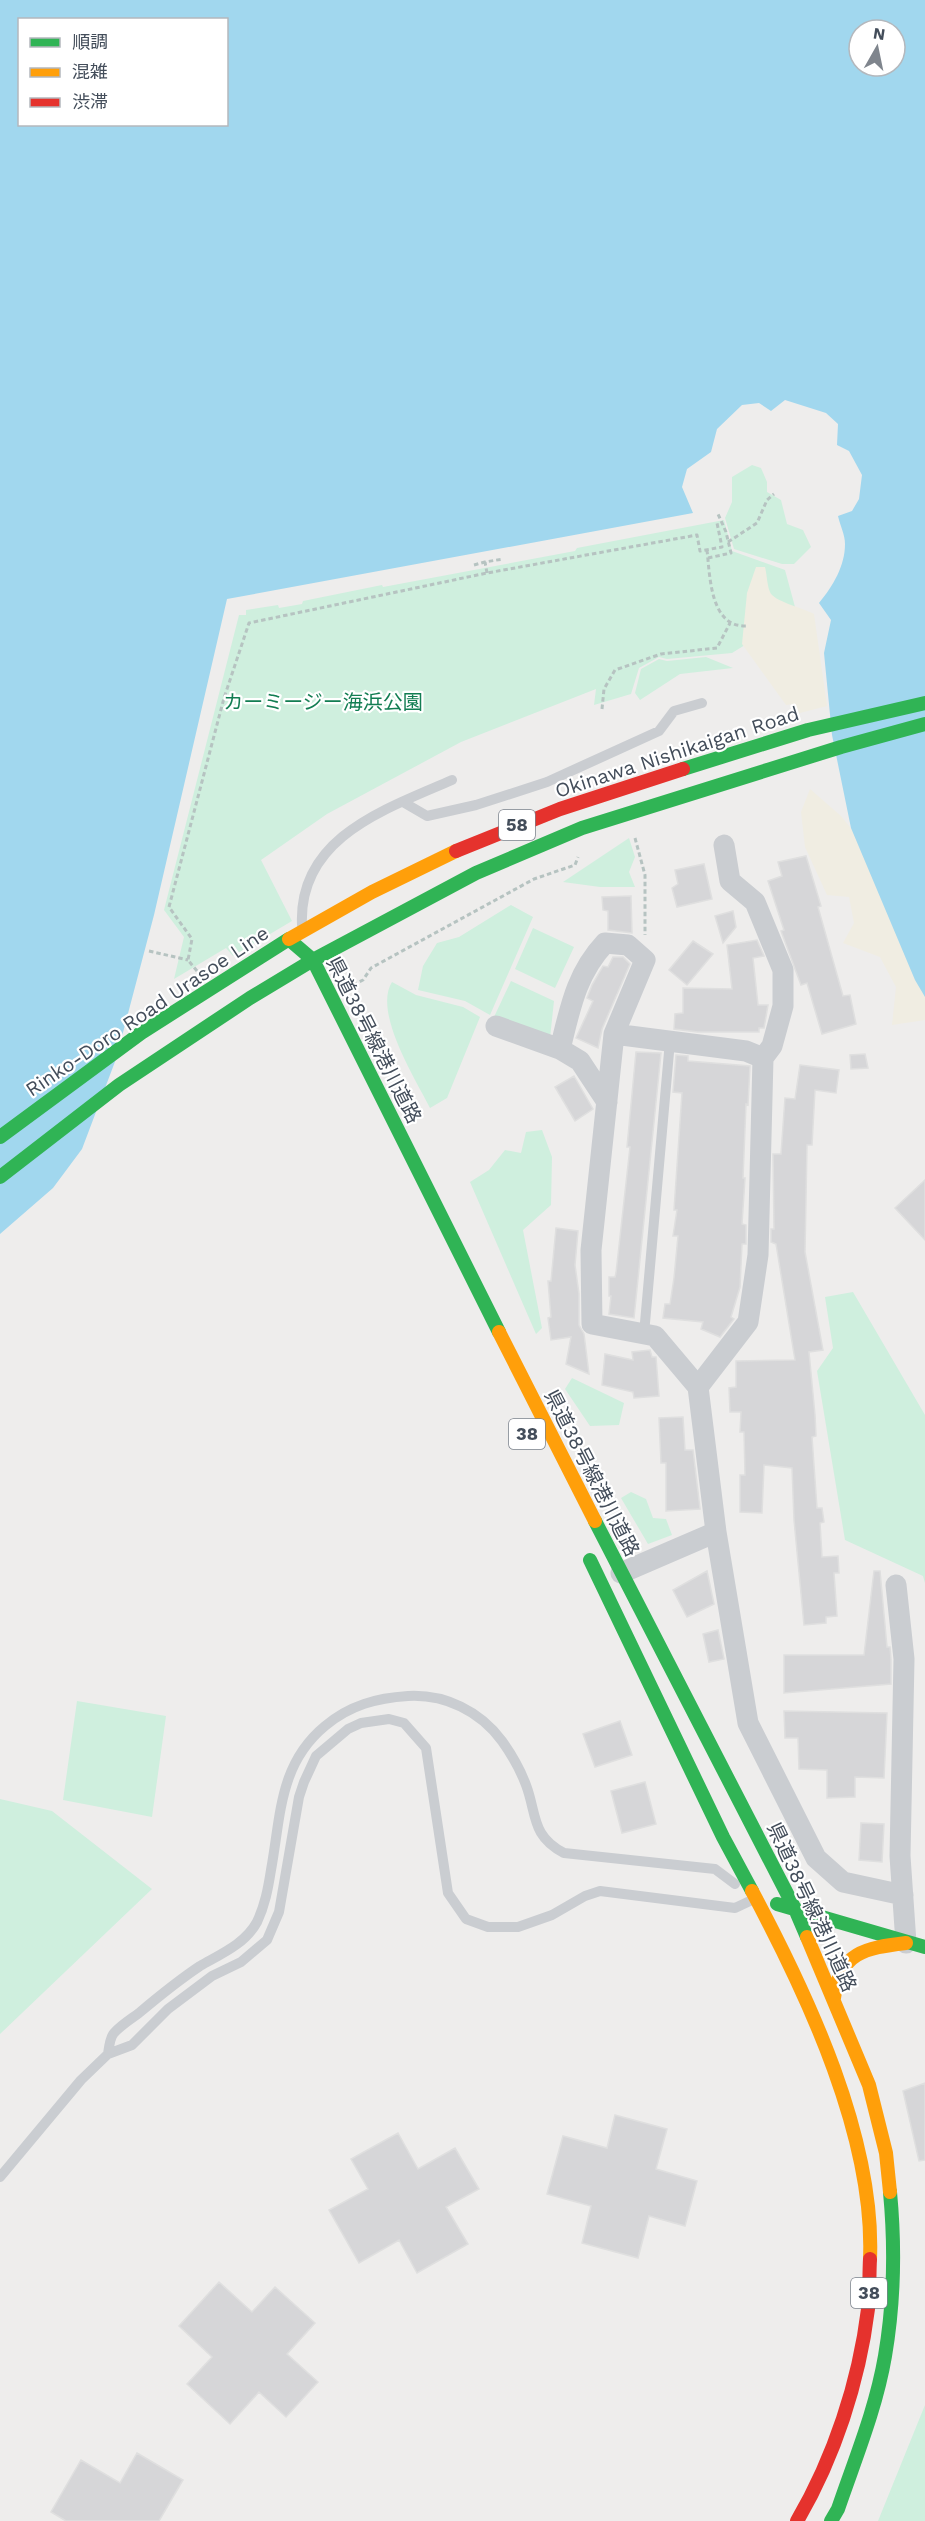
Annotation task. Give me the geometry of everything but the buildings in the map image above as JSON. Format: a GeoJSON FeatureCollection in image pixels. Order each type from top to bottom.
{"type":"FeatureCollection","features":[{"type":"Feature","properties":{"kind":"main road","name":"Okinawa Nishikaigan Road"},"geometry":{"type":"LineString","coordinates":[[289,939],[360,896],[516,825],[760,744],[847,719],[925,704]]}},
{"type":"Feature","properties":{"kind":"main road","name":"58"},"geometry":{"type":"LineString","coordinates":[[313,960],[476,873],[582,828],[925,724]]}},
{"type":"Feature","properties":{"kind":"main road","name":"県道38号線港川道路"},"geometry":{"type":"LineString","coordinates":[[289,939],[313,960],[479,1294],[795,1908],[869,2085],[886,2153],[893,2225],[890,2309],[885,2356],[873,2407],[838,2509],[831,2521]]}},
{"type":"Feature","properties":{"kind":"main road","name":"県道38号線港川道路"},"geometry":{"type":"LineString","coordinates":[[289,939],[296,976]]}},
{"type":"Feature","properties":{"kind":"main road","name":"Rinko-Doro Road Urasoe Line"},"geometry":{"type":"LineString","coordinates":[[0,1137],[125,1044],[235,970],[289,939]]}},
{"type":"Feature","properties":{"kind":"main road"},"geometry":{"type":"LineString","coordinates":[[0,1177],[119,1085],[296,976],[313,960]]}},
{"type":"Feature","properties":{"kind":"main road","name":"38"},"geometry":{"type":"LineString","coordinates":[[584,1550],[724,1838],[796,1977],[840,2079],[863,2169],[870,2249],[869,2317],[859,2367],[835,2439],[796,2521]]}},
{"type":"Feature","properties":{"kind":"main road"},"geometry":{"type":"LineString","coordinates":[[756,1899],[795,1908],[916,1945]]}},
{"type":"Feature","properties":{"kind":"main road"},"geometry":{"type":"LineString","coordinates":[[834,1998],[840,1972],[852,1956],[868,1948],[916,1945]]}},
{"type":"Feature","properties":{"kind":"street"},"geometry":{"type":"LineString","coordinates":[[698,1387],[747,1322],[758,1255],[763,1058],[772,1046],[783,1006],[783,970],[755,902],[730,881],[724,845]]}},
{"type":"Feature","properties":{"kind":"street"},"geometry":{"type":"LineString","coordinates":[[560,1049],[574,993],[590,959],[605,943],[628,945],[645,960],[614,1034],[591,1250],[592,1324],[655,1336],[698,1387],[706,1435],[716,1532],[748,1723],[816,1858],[843,1882],[903,1895]]}},
{"type":"Feature","properties":{"kind":"street"},"geometry":{"type":"LineString","coordinates":[[496,1026],[560,1049],[580,1061],[607,1102]]}},
{"type":"Feature","properties":{"kind":"street"},"geometry":{"type":"LineString","coordinates":[[614,1034],[746,1050],[763,1058]]}},
{"type":"Feature","properties":{"kind":"street"},"geometry":{"type":"LineString","coordinates":[[621,1573],[716,1532]]}},
{"type":"Feature","properties":{"kind":"street"},"geometry":{"type":"LineString","coordinates":[[896,1585],[904,1659],[900,1856],[903,1895],[916,1945]]}},
{"type":"Feature","properties":{"kind":"lane"},"geometry":{"type":"LineString","coordinates":[[404,802],[427,816],[476,805],[547,783],[659,732],[674,711],[702,703]]}},
{"type":"Feature","properties":{"kind":"lane"},"geometry":{"type":"LineString","coordinates":[[303,931],[303,897],[310,873],[348,831],[452,780]]}},
{"type":"Feature","properties":{"kind":"lane"},"geometry":{"type":"LineString","coordinates":[[644,1334],[670,1041]]}},
{"type":"Feature","properties":{"kind":"lane"},"geometry":{"type":"LineString","coordinates":[[108,2054],[112,2034],[166,1991],[248,1935],[264,1908],[286,1783],[298,1755],[309,1740],[334,1718],[357,1705],[379,1698],[416,1695],[438,1697],[469,1710],[487,1724],[516,1761],[527,1787],[536,1822],[549,1845],[572,1854],[715,1869],[756,1899]]}},
{"type":"Feature","properties":{"kind":"lane"},"geometry":{"type":"LineString","coordinates":[[0,2177],[81,2080],[108,2054],[132,2045],[168,2009],[212,1976],[241,1962],[267,1940],[279,1912],[299,1797],[308,1770],[316,1756],[348,1729],[374,1720],[389,1719],[404,1723],[426,1748],[448,1893],[466,1919],[489,1927],[518,1928],[552,1915],[585,1896],[600,1891],[735,1908],[756,1899]]}},
{"type":"Feature","properties":{"kind":"path"},"geometry":{"type":"LineString","coordinates":[[728,542],[757,523],[767,500],[774,494]]}},
{"type":"Feature","properties":{"kind":"path"},"geometry":{"type":"LineString","coordinates":[[708,558],[730,553],[718,514]]}},
{"type":"Feature","properties":{"kind":"path"},"geometry":{"type":"LineString","coordinates":[[188,960],[192,939],[169,908],[224,698],[249,622],[487,573],[697,535],[700,551],[722,547],[717,523]]}},
{"type":"Feature","properties":{"kind":"path"},"geometry":{"type":"LineString","coordinates":[[706,550],[713,594],[723,619],[746,626]]}},
{"type":"Feature","properties":{"kind":"path"},"geometry":{"type":"LineString","coordinates":[[474,565],[503,559]]}},
{"type":"Feature","properties":{"kind":"path"},"geometry":{"type":"LineString","coordinates":[[485,562],[487,573]]}},
{"type":"Feature","properties":{"kind":"path"},"geometry":{"type":"LineString","coordinates":[[602,709],[604,689],[615,670],[662,654],[717,648],[730,623]]}},
{"type":"Feature","properties":{"kind":"path"},"geometry":{"type":"LineString","coordinates":[[635,837],[645,874],[645,960]]}},
{"type":"Feature","properties":{"kind":"path"},"geometry":{"type":"LineString","coordinates":[[348,988],[363,980],[371,968],[534,879],[575,865],[579,855]]}},
{"type":"Feature","properties":{"kind":"path"},"geometry":{"type":"LineString","coordinates":[[149,951],[188,960],[200,974]]}},
{"type":"Feature","properties":{"kind":"green space"},"geometry":{"type":"Polygon","coordinates":[[[752,465],[761,468],[767,482],[767,492],[781,500],[787,524],[803,530],[811,547],[794,564],[782,564],[734,549],[725,518],[732,502],[732,477],[752,465]]]}},
{"type":"Feature","properties":{"kind":"green space","name":"カーミージー海浜公園"},"geometry":{"type":"Polygon","coordinates":[[[724,520],[732,551],[785,570],[798,618],[771,629],[732,653],[667,659],[659,657],[639,668],[631,694],[594,705],[596,689],[461,742],[327,814],[261,860],[292,921],[233,956],[226,948],[174,979],[184,937],[164,910],[239,615],[246,615],[246,610],[302,604],[303,601],[382,585],[383,587],[575,551],[577,548],[724,520]]]}},
{"type":"Feature","properties":{"kind":"green space"},"geometry":{"type":"Polygon","coordinates":[[[706,657],[733,668],[680,674],[640,700],[635,693],[641,669],[659,659],[667,661],[706,657]]]}},
{"type":"Feature","properties":{"kind":"green space"},"geometry":{"type":"Polygon","coordinates":[[[629,838],[635,857],[629,872],[635,887],[600,887],[563,882],[629,838]]]}},
{"type":"Feature","properties":{"kind":"green space"},"geometry":{"type":"Polygon","coordinates":[[[511,905],[533,917],[490,1015],[465,1001],[418,990],[423,966],[437,943],[459,937],[511,905]]]}},
{"type":"Feature","properties":{"kind":"green space"},"geometry":{"type":"Polygon","coordinates":[[[533,928],[574,947],[555,988],[515,969],[533,928]]]}},
{"type":"Feature","properties":{"kind":"green space"},"geometry":{"type":"Polygon","coordinates":[[[511,981],[554,1001],[550,1038],[494,1017],[511,981]]]}},
{"type":"Feature","properties":{"kind":"green space"},"geometry":{"type":"Polygon","coordinates":[[[392,982],[416,995],[463,1007],[480,1017],[447,1098],[430,1108],[406,1063],[392,1027],[388,1010],[388,995],[392,982]]]}},
{"type":"Feature","properties":{"kind":"green space"},"geometry":{"type":"Polygon","coordinates":[[[542,1130],[552,1157],[551,1205],[523,1230],[542,1328],[536,1334],[470,1182],[489,1170],[505,1150],[521,1153],[526,1132],[542,1130]]]}},
{"type":"Feature","properties":{"kind":"green space"},"geometry":{"type":"Polygon","coordinates":[[[853,1292],[925,1415],[925,1583],[923,1576],[845,1540],[817,1371],[833,1348],[825,1297],[853,1292]]]}},
{"type":"Feature","properties":{"kind":"green space"},"geometry":{"type":"Polygon","coordinates":[[[572,1378],[624,1403],[619,1425],[590,1426],[565,1389],[572,1378]]]}},
{"type":"Feature","properties":{"kind":"green space"},"geometry":{"type":"Polygon","coordinates":[[[631,1492],[646,1499],[653,1518],[666,1519],[672,1535],[648,1544],[621,1498],[631,1492]]]}},
{"type":"Feature","properties":{"kind":"green space"},"geometry":{"type":"Polygon","coordinates":[[[77,1701],[166,1716],[152,1817],[63,1800],[77,1701]]]}},
{"type":"Feature","properties":{"kind":"green space"},"geometry":{"type":"Polygon","coordinates":[[[0,1799],[52,1811],[152,1889],[0,2034],[0,1799]]]}},
{"type":"Feature","properties":{"kind":"green space"},"geometry":{"type":"Polygon","coordinates":[[[925,2405],[925,2521],[878,2521],[925,2405]]]}},
{"type":"Feature","properties":{"kind":"sand"},"geometry":{"type":"Polygon","coordinates":[[[756,567],[765,567],[772,595],[814,614],[827,706],[796,714],[794,704],[786,705],[742,644],[747,593],[756,567]]]}},
{"type":"Feature","properties":{"kind":"sand"},"geometry":{"type":"Polygon","coordinates":[[[810,789],[841,816],[865,846],[925,964],[925,1020],[892,1025],[896,987],[880,957],[843,943],[854,923],[849,897],[827,895],[805,847],[801,812],[810,789]]]}},
{"type":"Feature","properties":{"kind":"water"},"geometry":{"type":"Polygon","coordinates":[[[0,0],[925,0],[925,997],[915,980],[851,828],[832,735],[824,653],[831,620],[819,603],[833,583],[843,560],[845,541],[838,516],[852,511],[859,499],[862,475],[849,451],[837,445],[838,424],[826,413],[785,400],[771,411],[759,403],[742,405],[717,429],[711,452],[687,469],[682,487],[693,513],[227,599],[154,915],[116,1059],[82,1149],[53,1188],[0,1234],[0,0]]]}},
{"type":"Feature","properties":{"kind":"traffic: fast"},"geometry":{"type":"LineString","coordinates":[[683,769],[808,730],[925,703]]}},
{"type":"Feature","properties":{"kind":"traffic: fast"},"geometry":{"type":"LineString","coordinates":[[313,960],[476,873],[582,828],[841,747],[925,724]]}},
{"type":"Feature","properties":{"kind":"traffic: fast"},"geometry":{"type":"LineString","coordinates":[[0,1137],[141,1033],[289,939]]}},
{"type":"Feature","properties":{"kind":"traffic: fast"},"geometry":{"type":"LineString","coordinates":[[292,942],[313,960],[499,1332]]}},
{"type":"Feature","properties":{"kind":"traffic: fast"},"geometry":{"type":"LineString","coordinates":[[0,1177],[119,1085],[250,998],[313,960]]}},
{"type":"Feature","properties":{"kind":"traffic: fast"},"geometry":{"type":"LineString","coordinates":[[595,1521],[795,1909],[807,1937]]}},
{"type":"Feature","properties":{"kind":"traffic: fast"},"geometry":{"type":"LineString","coordinates":[[590,1560],[723,1837],[752,1891]]}},
{"type":"Feature","properties":{"kind":"traffic: fast"},"geometry":{"type":"LineString","coordinates":[[777,1904],[925,1947]]}},
{"type":"Feature","properties":{"kind":"traffic: fast"},"geometry":{"type":"LineString","coordinates":[[831,2521],[838,2509],[864,2434],[885,2356],[893,2274],[890,2192]]}},
{"type":"Feature","properties":{"kind":"traffic: slow"},"geometry":{"type":"LineString","coordinates":[[289,939],[372,892],[456,851]]}},
{"type":"Feature","properties":{"kind":"traffic: slow"},"geometry":{"type":"LineString","coordinates":[[499,1332],[595,1521]]}},
{"type":"Feature","properties":{"kind":"traffic: slow"},"geometry":{"type":"LineString","coordinates":[[752,1891],[795,1976],[815,2022],[850,2117],[862,2165],[869,2213],[870,2259]]}},
{"type":"Feature","properties":{"kind":"traffic: slow"},"geometry":{"type":"LineString","coordinates":[[807,1937],[869,2085],[886,2153],[890,2192]]}},
{"type":"Feature","properties":{"kind":"traffic: slow"},"geometry":{"type":"LineString","coordinates":[[834,1998],[842,1971],[857,1955],[878,1947],[906,1943]]}},
{"type":"Feature","properties":{"kind":"traffic: jam"},"geometry":{"type":"LineString","coordinates":[[456,851],[560,809],[683,769]]}},
{"type":"Feature","properties":{"kind":"traffic: jam"},"geometry":{"type":"LineString","coordinates":[[797,2521],[822,2472],[851,2392],[868,2309],[870,2259]]}}]}
